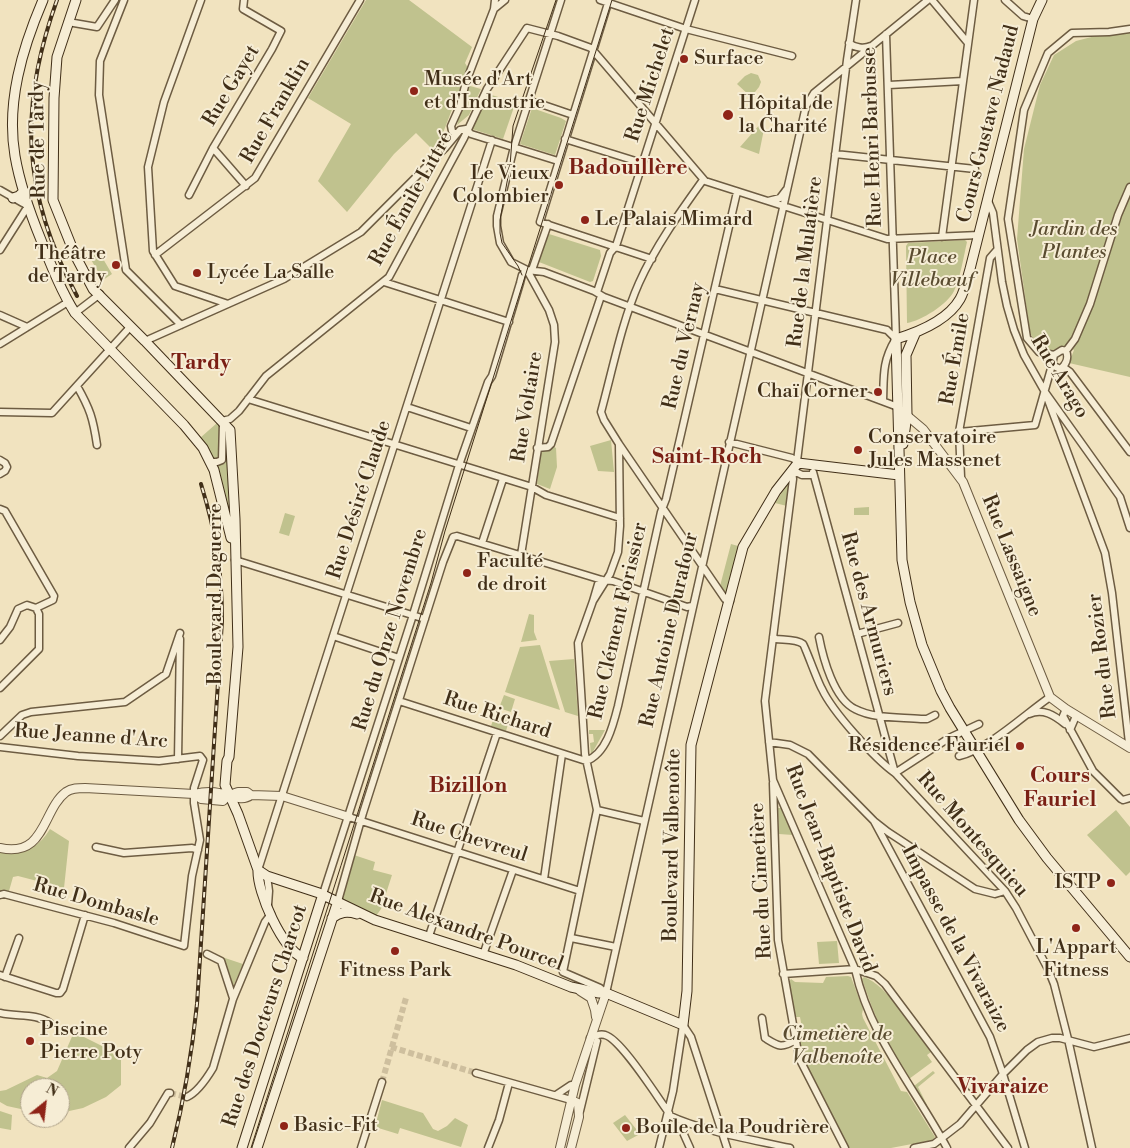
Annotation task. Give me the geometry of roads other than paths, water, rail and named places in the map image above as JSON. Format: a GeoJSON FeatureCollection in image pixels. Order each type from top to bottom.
{"type":"FeatureCollection","features":[{"type":"Feature","properties":{"kind":"main road"},"geometry":{"type":"LineString","coordinates":[[43,0],[32,24],[14,95],[15,156],[28,206],[52,266],[75,313],[184,425],[203,448],[214,470],[235,558]]}},
{"type":"Feature","properties":{"kind":"main road","name":"Rue de Tardy"},"geometry":{"type":"LineString","coordinates":[[76,0],[56,57],[53,200],[75,255],[93,289],[100,294],[230,430]]}},
{"type":"Feature","properties":{"kind":"main road","name":"Cours Gustave Nadaud"},"geometry":{"type":"LineString","coordinates":[[896,339],[915,334],[947,314],[962,296],[988,201],[1033,19],[1042,0]]}},
{"type":"Feature","properties":{"kind":"main road"},"geometry":{"type":"LineString","coordinates":[[13,198],[19,196],[24,191]]}},
{"type":"Feature","properties":{"kind":"main road"},"geometry":{"type":"LineString","coordinates":[[899,475],[907,415],[906,355],[915,334]]}},
{"type":"Feature","properties":{"kind":"main road"},"geometry":{"type":"LineString","coordinates":[[896,339],[902,560],[910,602],[931,668],[941,691],[963,731],[1034,842],[1130,957]]}},
{"type":"Feature","properties":{"kind":"main road","name":"Boulevard Daguerre"},"geometry":{"type":"LineString","coordinates":[[230,430],[235,519],[238,647],[225,785],[238,814],[258,870],[269,910],[286,943],[303,958]]}},
{"type":"Feature","properties":{"kind":"main road"},"geometry":{"type":"LineString","coordinates":[[798,462],[899,475]]}},
{"type":"Feature","properties":{"kind":"main road","name":"Boulevard Valbenoîte"},"geometry":{"type":"LineString","coordinates":[[684,1025],[687,991],[691,745],[743,547],[776,491],[798,462]]}},
{"type":"Feature","properties":{"kind":"main road"},"geometry":{"type":"LineString","coordinates":[[229,530],[235,519]]}},
{"type":"Feature","properties":{"kind":"main road"},"geometry":{"type":"LineString","coordinates":[[258,870],[267,876]]}},
{"type":"Feature","properties":{"kind":"main road","name":"Rue Alexandre Pourcel"},"geometry":{"type":"LineString","coordinates":[[267,876],[323,894],[365,916],[516,965],[571,987],[606,993],[684,1025]]}},
{"type":"Feature","properties":{"kind":"main road","name":"Rue des Docteurs Charcot"},"geometry":{"type":"LineString","coordinates":[[242,1148],[323,894]]}},
{"type":"Feature","properties":{"kind":"main road","name":"Rue des Docteurs Charcot"},"geometry":{"type":"LineString","coordinates":[[257,1148],[338,901]]}},
{"type":"Feature","properties":{"kind":"main road"},"geometry":{"type":"LineString","coordinates":[[332,918],[346,912],[365,916]]}},
{"type":"Feature","properties":{"kind":"street"},"geometry":{"type":"LineString","coordinates":[[68,22],[97,27],[115,0]]}},
{"type":"Feature","properties":{"kind":"street"},"geometry":{"type":"LineString","coordinates":[[124,0],[100,61],[99,96],[126,270],[181,325]]}},
{"type":"Feature","properties":{"kind":"street"},"geometry":{"type":"LineString","coordinates":[[201,0],[164,102],[148,167],[151,224],[155,255],[175,286],[228,304]]}},
{"type":"Feature","properties":{"kind":"street","name":"Rue Gayet"},"geometry":{"type":"LineString","coordinates":[[188,195],[281,31],[243,9],[244,0]]}},
{"type":"Feature","properties":{"kind":"street","name":"Rue Franklin"},"geometry":{"type":"LineString","coordinates":[[155,255],[255,178],[360,0]]}},
{"type":"Feature","properties":{"kind":"street"},"geometry":{"type":"LineString","coordinates":[[456,134],[452,131],[451,126],[460,106],[466,82],[494,9],[495,0]]}},
{"type":"Feature","properties":{"kind":"street"},"geometry":{"type":"LineString","coordinates":[[494,9],[505,0]]}},
{"type":"Feature","properties":{"kind":"street"},"geometry":{"type":"LineString","coordinates":[[561,0],[514,147],[498,216],[498,236],[503,250],[511,262],[530,270],[544,272],[704,335],[883,401],[898,407],[907,415]]}},
{"type":"Feature","properties":{"kind":"street"},"geometry":{"type":"LineString","coordinates":[[600,0],[609,1],[686,29],[792,56]]}},
{"type":"Feature","properties":{"kind":"street","name":"Rue Michelet"},"geometry":{"type":"LineString","coordinates":[[537,448],[548,447],[551,444],[599,294],[610,253],[616,246],[695,0]]}},
{"type":"Feature","properties":{"kind":"street","name":"Rue de la Mulatière"},"geometry":{"type":"LineString","coordinates":[[798,462],[835,154],[856,0]]}},
{"type":"Feature","properties":{"kind":"street"},"geometry":{"type":"LineString","coordinates":[[846,68],[872,45],[930,0],[968,43]]}},
{"type":"Feature","properties":{"kind":"street"},"geometry":{"type":"LineString","coordinates":[[942,236],[974,0]]}},
{"type":"Feature","properties":{"kind":"street"},"geometry":{"type":"LineString","coordinates":[[1005,0],[1023,16],[1033,19]]}},
{"type":"Feature","properties":{"kind":"street"},"geometry":{"type":"LineString","coordinates":[[609,1],[540,222],[652,259]]}},
{"type":"Feature","properties":{"kind":"street","name":"Rue Émile Littré"},"geometry":{"type":"LineString","coordinates":[[239,411],[266,376],[389,277],[468,130],[487,89],[524,31],[530,28],[550,34]]}},
{"type":"Feature","properties":{"kind":"street"},"geometry":{"type":"LineString","coordinates":[[1066,351],[1062,350],[1054,355],[1039,352],[1027,338],[1008,219],[1024,110],[1048,53],[1072,34],[1130,29]]}},
{"type":"Feature","properties":{"kind":"street"},"geometry":{"type":"LineString","coordinates":[[550,34],[586,45],[594,50],[704,181],[827,221],[893,240],[979,235]]}},
{"type":"Feature","properties":{"kind":"street","name":"Rue Henri Barbusse"},"geometry":{"type":"LineString","coordinates":[[886,34],[893,240]]}},
{"type":"Feature","properties":{"kind":"street"},"geometry":{"type":"LineString","coordinates":[[849,43],[852,46],[863,48],[872,45]]}},
{"type":"Feature","properties":{"kind":"street","name":"Rue Antoine Durafour"},"geometry":{"type":"LineString","coordinates":[[571,1148],[592,1064],[596,1021],[606,993],[701,564],[806,106],[814,94],[846,68]]}},
{"type":"Feature","properties":{"kind":"street"},"geometry":{"type":"LineString","coordinates":[[889,85],[963,81]]}},
{"type":"Feature","properties":{"kind":"street"},"geometry":{"type":"LineString","coordinates":[[528,100],[573,115]]}},
{"type":"Feature","properties":{"kind":"street"},"geometry":{"type":"LineString","coordinates":[[1011,109],[1024,110]]}},
{"type":"Feature","properties":{"kind":"street"},"geometry":{"type":"LineString","coordinates":[[145,341],[284,279],[360,232],[462,129],[468,130],[471,134],[558,161]]}},
{"type":"Feature","properties":{"kind":"street"},"geometry":{"type":"LineString","coordinates":[[565,139],[642,163]]}},
{"type":"Feature","properties":{"kind":"street","name":"Rue Désiré Claude"},"geometry":{"type":"LineString","coordinates":[[258,870],[492,140]]}},
{"type":"Feature","properties":{"kind":"street"},"geometry":{"type":"LineString","coordinates":[[213,148],[246,186]]}},
{"type":"Feature","properties":{"kind":"street"},"geometry":{"type":"LineString","coordinates":[[835,154],[975,169]]}},
{"type":"Feature","properties":{"kind":"street"},"geometry":{"type":"LineString","coordinates":[[704,181],[652,259],[639,283],[630,306],[602,412],[604,420],[619,444],[725,599],[730,601]]}},
{"type":"Feature","properties":{"kind":"street"},"geometry":{"type":"LineString","coordinates":[[1066,351],[1072,343],[1090,304],[1118,216],[1130,187]]}},
{"type":"Feature","properties":{"kind":"street"},"geometry":{"type":"LineString","coordinates":[[766,201],[780,198],[787,189]]}},
{"type":"Feature","properties":{"kind":"street"},"geometry":{"type":"LineString","coordinates":[[0,190],[28,206],[0,250]]}},
{"type":"Feature","properties":{"kind":"street","name":"Rue du Vernay"},"geometry":{"type":"LineString","coordinates":[[663,508],[737,192]]}},
{"type":"Feature","properties":{"kind":"street","name":"Rue Arago"},"geometry":{"type":"LineString","coordinates":[[988,201],[993,213],[1003,290],[1014,330],[1024,355],[1045,392],[1120,497],[1130,528]]}},
{"type":"Feature","properties":{"kind":"street"},"geometry":{"type":"LineString","coordinates":[[530,270],[548,224]]}},
{"type":"Feature","properties":{"kind":"street"},"geometry":{"type":"LineString","coordinates":[[883,401],[885,363],[887,354],[896,339],[893,240]]}},
{"type":"Feature","properties":{"kind":"street","name":"Rue Émile"},"geometry":{"type":"LineString","coordinates":[[961,478],[959,432],[990,258],[997,250]]}},
{"type":"Feature","properties":{"kind":"street","name":"Rue du Onze Novembre"},"geometry":{"type":"LineString","coordinates":[[323,894],[459,465],[488,382],[492,376],[522,275],[530,270]]}},
{"type":"Feature","properties":{"kind":"street","name":"Rue Voltaire"},"geometry":{"type":"LineString","coordinates":[[521,555],[555,342],[549,310],[530,270]]}},
{"type":"Feature","properties":{"kind":"street"},"geometry":{"type":"LineString","coordinates":[[384,282],[508,322]]}},
{"type":"Feature","properties":{"kind":"street"},"geometry":{"type":"LineString","coordinates":[[714,289],[887,330],[896,339]]}},
{"type":"Feature","properties":{"kind":"street"},"geometry":{"type":"LineString","coordinates":[[75,313],[100,294]]}},
{"type":"Feature","properties":{"kind":"street"},"geometry":{"type":"LineString","coordinates":[[0,344],[68,302]]}},
{"type":"Feature","properties":{"kind":"street"},"geometry":{"type":"LineString","coordinates":[[0,315],[27,327]]}},
{"type":"Feature","properties":{"kind":"street"},"geometry":{"type":"LineString","coordinates":[[0,412],[52,413],[131,326]]}},
{"type":"Feature","properties":{"kind":"street"},"geometry":{"type":"LineString","coordinates":[[1063,367],[1068,355],[1066,351]]}},
{"type":"Feature","properties":{"kind":"street"},"geometry":{"type":"LineString","coordinates":[[959,432],[1035,425],[1054,355]]}},
{"type":"Feature","properties":{"kind":"street"},"geometry":{"type":"LineString","coordinates":[[1052,365],[1060,369],[1063,367],[1070,372],[1130,452]]}},
{"type":"Feature","properties":{"kind":"street"},"geometry":{"type":"LineString","coordinates":[[76,386],[88,405],[94,420],[97,444]]}},
{"type":"Feature","properties":{"kind":"street","name":"Rue du Rozier"},"geometry":{"type":"LineString","coordinates":[[1045,392],[1105,553],[1114,612],[1129,748]]}},
{"type":"Feature","properties":{"kind":"street"},"geometry":{"type":"LineString","coordinates":[[248,399],[532,487],[546,495],[620,518]]}},
{"type":"Feature","properties":{"kind":"street"},"geometry":{"type":"LineString","coordinates":[[407,407],[472,428]]}},
{"type":"Feature","properties":{"kind":"street"},"geometry":{"type":"LineString","coordinates":[[210,462],[222,460],[222,422],[230,419],[239,411]]}},
{"type":"Feature","properties":{"kind":"street"},"geometry":{"type":"LineString","coordinates":[[230,430],[239,411]]}},
{"type":"Feature","properties":{"kind":"street","name":"Rue Lassaigne"},"geometry":{"type":"LineString","coordinates":[[907,415],[923,429],[952,470],[961,478],[1050,697]]}},
{"type":"Feature","properties":{"kind":"street"},"geometry":{"type":"LineString","coordinates":[[729,442],[792,458],[798,462]]}},
{"type":"Feature","properties":{"kind":"street"},"geometry":{"type":"LineString","coordinates":[[536,973],[555,976],[562,972],[571,938],[597,810],[586,761],[578,643],[593,601],[618,552],[620,518],[619,444]]}},
{"type":"Feature","properties":{"kind":"street"},"geometry":{"type":"LineString","coordinates":[[0,460],[5,463],[6,468],[0,474]]}},
{"type":"Feature","properties":{"kind":"street","name":"Rue des Armuriers"},"geometry":{"type":"LineString","coordinates":[[814,463],[813,475],[895,773]]}},
{"type":"Feature","properties":{"kind":"street"},"geometry":{"type":"LineString","coordinates":[[792,470],[802,475],[813,475]]}},
{"type":"Feature","properties":{"kind":"street","name":"Rue Jean-Baptiste David"},"geometry":{"type":"LineString","coordinates":[[792,470],[793,479],[765,701],[773,780],[855,969],[872,1022],[946,1148]]}},
{"type":"Feature","properties":{"kind":"street"},"geometry":{"type":"LineString","coordinates":[[503,479],[482,543],[604,580],[613,580],[687,607],[692,606]]}},
{"type":"Feature","properties":{"kind":"street","name":"Rue Clément Forissier"},"geometry":{"type":"LineString","coordinates":[[586,761],[598,755],[614,722],[663,508]]}},
{"type":"Feature","properties":{"kind":"street"},"geometry":{"type":"LineString","coordinates":[[0,509],[5,511],[54,596],[53,600],[36,608],[27,605],[18,609],[10,627],[0,640]]}},
{"type":"Feature","properties":{"kind":"street","name":"Rue du Onze Novembre"},"geometry":{"type":"LineString","coordinates":[[338,901],[361,821],[443,562],[453,538],[458,536],[482,543]]}},
{"type":"Feature","properties":{"kind":"street"},"geometry":{"type":"LineString","coordinates":[[235,558],[425,619]]}},
{"type":"Feature","properties":{"kind":"street"},"geometry":{"type":"LineString","coordinates":[[0,688],[39,650],[39,614],[36,608]]}},
{"type":"Feature","properties":{"kind":"street"},"geometry":{"type":"LineString","coordinates":[[857,634],[898,623]]}},
{"type":"Feature","properties":{"kind":"street"},"geometry":{"type":"LineString","coordinates":[[0,736],[22,715],[31,712],[125,702],[166,674],[180,633],[178,759]]}},
{"type":"Feature","properties":{"kind":"street"},"geometry":{"type":"LineString","coordinates":[[333,636],[399,658]]}},
{"type":"Feature","properties":{"kind":"street","name":"Rue Montesquieu"},"geometry":{"type":"LineString","coordinates":[[773,636],[776,639],[800,642],[804,645],[823,692],[845,723],[885,766],[895,773],[1005,891],[1016,908],[1054,984],[1092,1148]]}},
{"type":"Feature","properties":{"kind":"street"},"geometry":{"type":"LineString","coordinates":[[819,636],[826,664],[841,694],[853,708],[879,716],[921,719],[936,716]]}},
{"type":"Feature","properties":{"kind":"street"},"geometry":{"type":"LineString","coordinates":[[959,756],[975,750],[989,741],[1050,697],[1066,710],[1129,748]]}},
{"type":"Feature","properties":{"kind":"street","name":"Rue Richard"},"geometry":{"type":"LineString","coordinates":[[399,702],[586,761]]}},
{"type":"Feature","properties":{"kind":"street"},"geometry":{"type":"LineString","coordinates":[[1066,710],[1062,716],[1093,771],[1125,799]]}},
{"type":"Feature","properties":{"kind":"street"},"geometry":{"type":"LineString","coordinates":[[1024,717],[1040,711],[1052,715],[1068,728]]}},
{"type":"Feature","properties":{"kind":"street"},"geometry":{"type":"LineString","coordinates":[[1068,728],[1076,716]]}},
{"type":"Feature","properties":{"kind":"street"},"geometry":{"type":"LineString","coordinates":[[895,773],[949,738],[979,724]]}},
{"type":"Feature","properties":{"kind":"street"},"geometry":{"type":"LineString","coordinates":[[429,936],[496,733]]}},
{"type":"Feature","properties":{"kind":"street"},"geometry":{"type":"LineString","coordinates":[[769,742],[790,745],[808,754],[874,821],[975,889],[995,894],[1005,891]]}},
{"type":"Feature","properties":{"kind":"street","name":"Rue Jeanne d'Arc"},"geometry":{"type":"LineString","coordinates":[[0,747],[96,757],[159,761],[200,756],[203,760],[194,788],[194,794]]}},
{"type":"Feature","properties":{"kind":"street"},"geometry":{"type":"LineString","coordinates":[[544,879],[562,754]]}},
{"type":"Feature","properties":{"kind":"street","name":"Rue du Cimetière"},"geometry":{"type":"LineString","coordinates":[[773,780],[778,940],[799,1058],[845,1148]]}},
{"type":"Feature","properties":{"kind":"street"},"geometry":{"type":"LineString","coordinates":[[0,848],[14,850],[37,837],[65,793],[73,789],[194,794],[201,799],[223,801],[229,795],[247,792],[251,795],[282,796],[348,817]]}},
{"type":"Feature","properties":{"kind":"street"},"geometry":{"type":"LineString","coordinates":[[96,848],[124,853],[192,848],[198,850],[200,840],[194,794]]}},
{"type":"Feature","properties":{"kind":"street"},"geometry":{"type":"LineString","coordinates":[[597,810],[644,821]]}},
{"type":"Feature","properties":{"kind":"street","name":"Rue Chevreul"},"geometry":{"type":"LineString","coordinates":[[348,817],[580,891]]}},
{"type":"Feature","properties":{"kind":"street","name":"Impasse de la Vivaraize"},"geometry":{"type":"LineString","coordinates":[[874,821],[990,1037],[1025,1148]]}},
{"type":"Feature","properties":{"kind":"street","name":"Rue Dombasle"},"geometry":{"type":"LineString","coordinates":[[0,895],[7,894],[85,915],[184,946],[192,876],[198,850]]}},
{"type":"Feature","properties":{"kind":"street"},"geometry":{"type":"LineString","coordinates":[[483,955],[513,870]]}},
{"type":"Feature","properties":{"kind":"street","name":"Boulevard Daguerre"},"geometry":{"type":"LineString","coordinates":[[267,876],[269,910]]}},
{"type":"Feature","properties":{"kind":"street"},"geometry":{"type":"LineString","coordinates":[[187,1097],[192,1095],[213,1068],[234,999],[269,910]]}},
{"type":"Feature","properties":{"kind":"street"},"geometry":{"type":"LineString","coordinates":[[19,938],[2,976],[56,994],[60,993],[63,989],[85,915]]}},
{"type":"Feature","properties":{"kind":"street"},"geometry":{"type":"LineString","coordinates":[[571,938],[616,947]]}},
{"type":"Feature","properties":{"kind":"street"},"geometry":{"type":"LineString","coordinates":[[208,954],[221,962],[234,999]]}},
{"type":"Feature","properties":{"kind":"street"},"geometry":{"type":"LineString","coordinates":[[783,974],[855,969],[876,976],[885,984],[1008,1148]]}},
{"type":"Feature","properties":{"kind":"street","name":"Rue Alexandre Pourcel"},"geometry":{"type":"LineString","coordinates":[[562,972],[600,988],[606,993]]}},
{"type":"Feature","properties":{"kind":"street","name":"Rue Alexandre Pourcel"},"geometry":{"type":"LineString","coordinates":[[571,987],[591,998],[596,1021]]}},
{"type":"Feature","properties":{"kind":"street"},"geometry":{"type":"LineString","coordinates":[[0,1013],[45,1019],[50,1022]]}},
{"type":"Feature","properties":{"kind":"street"},"geometry":{"type":"LineString","coordinates":[[762,1018],[765,1038],[779,1046],[786,1046],[796,1040]]}},
{"type":"Feature","properties":{"kind":"street"},"geometry":{"type":"LineString","coordinates":[[684,1025],[692,1037],[727,1148]]}},
{"type":"Feature","properties":{"kind":"street","name":"Boulevard Valbenoîte"},"geometry":{"type":"LineString","coordinates":[[659,1148],[668,1114],[684,1025]]}},
{"type":"Feature","properties":{"kind":"street"},"geometry":{"type":"LineString","coordinates":[[594,1040],[603,1034],[610,1037],[631,1060],[668,1114],[680,1120],[723,1132],[790,1148]]}},
{"type":"Feature","properties":{"kind":"street"},"geometry":{"type":"LineString","coordinates":[[914,1148],[934,1144],[960,1124],[1003,1074],[1027,1050],[1038,1042],[1052,1038],[1068,1039],[1094,1047],[1130,1038]]}},
{"type":"Feature","properties":{"kind":"street","name":"Rue Antoine Durafour"},"geometry":{"type":"LineString","coordinates":[[560,1148],[582,1060],[594,1040]]}},
{"type":"Feature","properties":{"kind":"street"},"geometry":{"type":"LineString","coordinates":[[582,1060],[588,1060],[592,1064]]}},
{"type":"Feature","properties":{"kind":"street"},"geometry":{"type":"LineString","coordinates":[[476,1073],[556,1095],[570,1103],[578,1103],[579,1117]]}},
{"type":"Feature","properties":{"kind":"street"},"geometry":{"type":"LineString","coordinates":[[361,1148],[382,1082]]}},
{"type":"Feature","properties":{"kind":"street"},"geometry":{"type":"LineString","coordinates":[[488,1148],[499,1120],[509,1083]]}},
{"type":"Feature","properties":{"kind":"street"},"geometry":{"type":"LineString","coordinates":[[556,1095],[575,1083],[580,1087],[586,1087]]}},
{"type":"Feature","properties":{"kind":"street"},"geometry":{"type":"LineString","coordinates":[[129,1148],[150,1123],[168,1093],[170,1094]]}},
{"type":"Feature","properties":{"kind":"street"},"geometry":{"type":"LineString","coordinates":[[680,1120],[690,1148]]}},
{"type":"Feature","properties":{"kind":"tunnel"},"geometry":{"type":"LineString","coordinates":[[382,1082],[406,998]]}},
{"type":"Feature","properties":{"kind":"tunnel"},"geometry":{"type":"LineString","coordinates":[[391,1047],[476,1073]]}},
{"type":"Feature","properties":{"kind":"tunnel"},"geometry":{"type":"LineString","coordinates":[[170,1093],[187,1097]]}},
{"type":"Feature","properties":{"kind":"tram line"},"geometry":{"type":"LineString","coordinates":[[522,275],[502,243],[500,220],[510,166],[513,126],[556,0]]}},
{"type":"Feature","properties":{"kind":"tram line"},"geometry":{"type":"LineString","coordinates":[[251,1148],[431,583],[445,531],[612,0]]}},
{"type":"Feature","properties":{"kind":"railway"},"geometry":{"type":"LineString","coordinates":[[57,0],[44,40],[36,77],[32,114],[32,150],[36,186],[45,222],[77,296]]}},
{"type":"Feature","properties":{"kind":"railway"},"geometry":{"type":"LineString","coordinates":[[172,1148],[187,1076],[197,1004],[222,621],[221,585],[217,551],[211,519],[201,484]]}},
{"type":"Feature","properties":{"kind":"place","name":"Surface"},"geometry":{"type":"Point","coordinates":[684,59]}},
{"type":"Feature","properties":{"kind":"place","name":"Musée d'Art et d'Industrie"},"geometry":{"type":"Point","coordinates":[414,91]}},
{"type":"Feature","properties":{"kind":"place","name":"Hôpital de la Charité"},"geometry":{"type":"Point","coordinates":[728,115]}},
{"type":"Feature","properties":{"kind":"place","name":"Le Vieux Colombier"},"geometry":{"type":"Point","coordinates":[559,185]}},
{"type":"Feature","properties":{"kind":"place","name":"Le Palais Mimard"},"geometry":{"type":"Point","coordinates":[585,220]}},
{"type":"Feature","properties":{"kind":"place","name":"Théâtre de Tardy"},"geometry":{"type":"Point","coordinates":[116,265]}},
{"type":"Feature","properties":{"kind":"place","name":"Lycée La Salle"},"geometry":{"type":"Point","coordinates":[197,273]}},
{"type":"Feature","properties":{"kind":"place","name":"Chaï Corner"},"geometry":{"type":"Point","coordinates":[878,392]}},
{"type":"Feature","properties":{"kind":"place","name":"Conservatoire Jules Massenet"},"geometry":{"type":"Point","coordinates":[858,450]}},
{"type":"Feature","properties":{"kind":"place","name":"Faculté de droit"},"geometry":{"type":"Point","coordinates":[467,573]}},
{"type":"Feature","properties":{"kind":"place","name":"Résidence Fauriel"},"geometry":{"type":"Point","coordinates":[1020,746]}},
{"type":"Feature","properties":{"kind":"place","name":"ISTP"},"geometry":{"type":"Point","coordinates":[1111,883]}},
{"type":"Feature","properties":{"kind":"place","name":"L'Appart Fitness"},"geometry":{"type":"Point","coordinates":[1076,928]}},
{"type":"Feature","properties":{"kind":"place","name":"Fitness Park"},"geometry":{"type":"Point","coordinates":[395,951]}},
{"type":"Feature","properties":{"kind":"place","name":"Piscine Pierre Poty"},"geometry":{"type":"Point","coordinates":[30,1041]}},
{"type":"Feature","properties":{"kind":"place","name":"Basic-Fit"},"geometry":{"type":"Point","coordinates":[284,1126]}},
{"type":"Feature","properties":{"kind":"place","name":"Boule de la Poudrière"},"geometry":{"type":"Point","coordinates":[626,1128]}},
{"type":"Feature","properties":{"kind":"district","name":"Badouillère"},"geometry":{"type":"Point","coordinates":[628,169]}},
{"type":"Feature","properties":{"kind":"district","name":"Tardy"},"geometry":{"type":"Point","coordinates":[201,364]}},
{"type":"Feature","properties":{"kind":"district","name":"Saint-Roch"},"geometry":{"type":"Point","coordinates":[707,458]}},
{"type":"Feature","properties":{"kind":"district","name":"Bizillon"},"geometry":{"type":"Point","coordinates":[468,787]}},
{"type":"Feature","properties":{"kind":"district","name":"Cours Fauriel"},"geometry":{"type":"Point","coordinates":[1060,789]}},
{"type":"Feature","properties":{"kind":"district","name":"Vivaraize"},"geometry":{"type":"Point","coordinates":[1003,1088]}},
{"type":"Feature","properties":{"kind":"park label","name":"Jardin des Plantes"},"geometry":{"type":"Point","coordinates":[1074,242]}},
{"type":"Feature","properties":{"kind":"park label","name":"Place Villebœuf"},"geometry":{"type":"Point","coordinates":[932,270]}},
{"type":"Feature","properties":{"kind":"park label","name":"Cimetière de Valbenoîte"},"geometry":{"type":"Point","coordinates":[837,1046]}}]}
